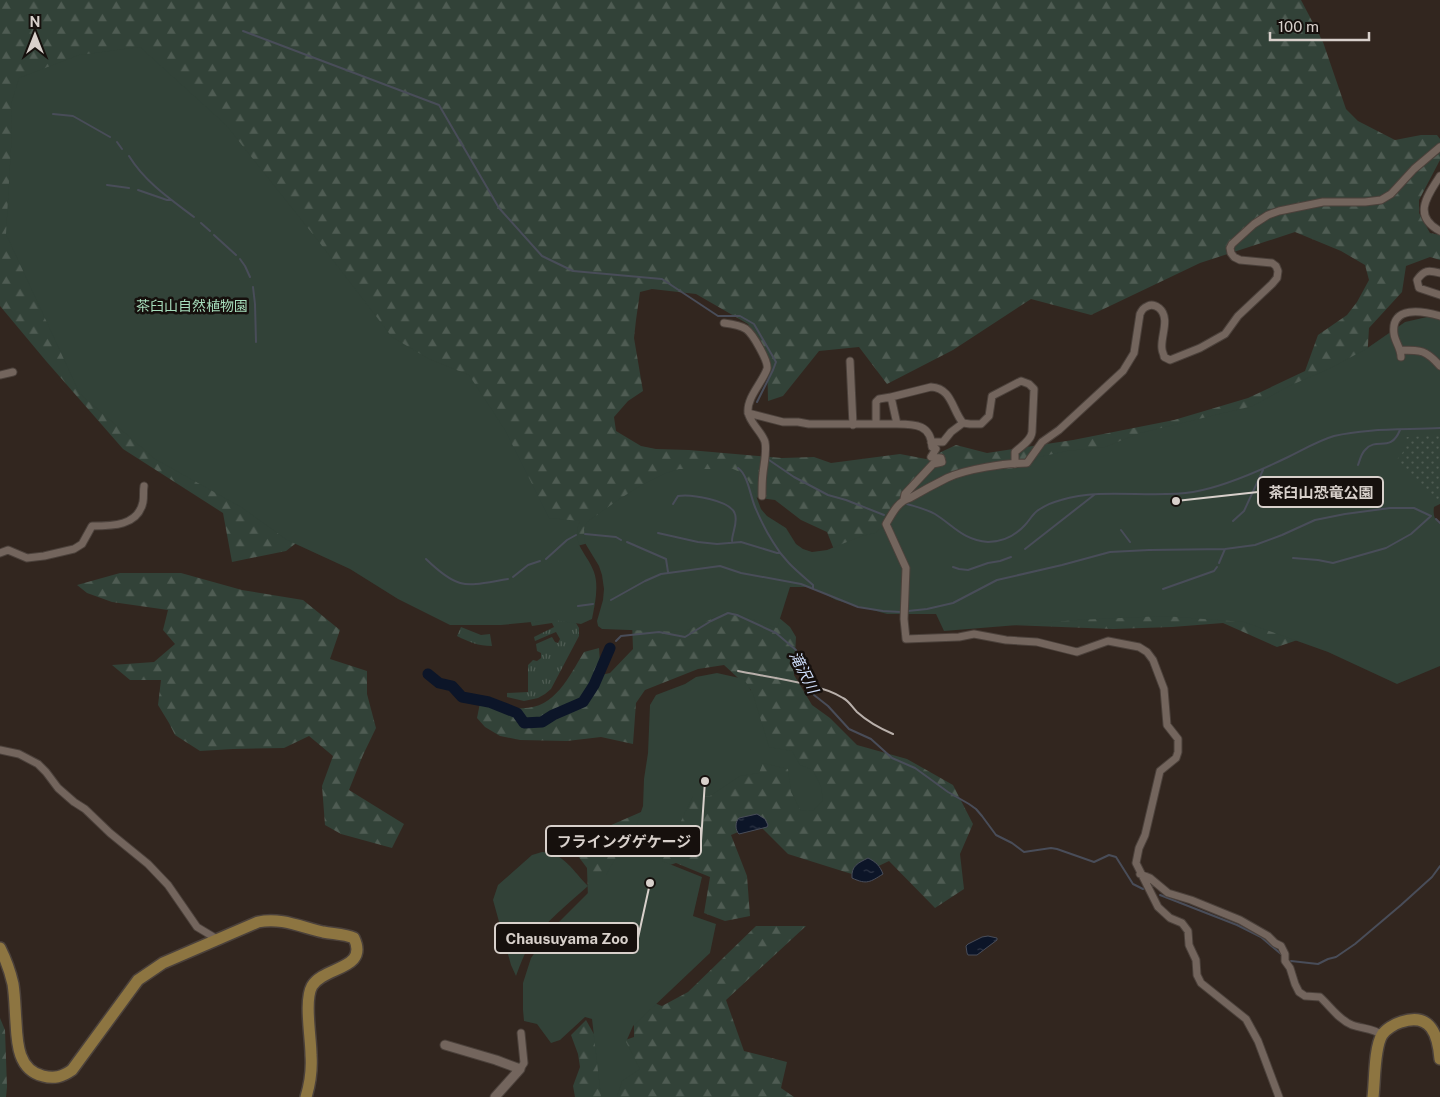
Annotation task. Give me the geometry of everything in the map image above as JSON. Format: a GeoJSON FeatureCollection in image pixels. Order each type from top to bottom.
{"type":"FeatureCollection","features":[{"type":"Feature","properties":{"kind":"main road"},"geometry":{"type":"LineString","coordinates":[[0,948],[8,963],[13,984],[17,1046],[22,1061],[34,1074],[54,1078],[63,1076],[72,1070],[138,980],[163,963],[258,922],[282,921],[322,932],[350,936],[354,938],[357,945],[357,956],[353,961],[317,980],[311,987],[308,1003],[311,1056],[309,1089],[306,1097]]}},
{"type":"Feature","properties":{"kind":"main road"},"geometry":{"type":"LineString","coordinates":[[1373,1097],[1378,1049],[1382,1035],[1395,1024],[1415,1019],[1429,1025],[1435,1033],[1440,1059]]}},
{"type":"Feature","properties":{"kind":"street"},"geometry":{"type":"LineString","coordinates":[[1279,1097],[1258,1041],[1246,1019],[1201,984],[1197,975],[1196,960],[1189,945],[1188,931],[1182,923],[1170,918],[1158,907],[1136,863],[1136,856],[1145,835],[1157,778],[1160,771],[1176,758],[1178,752],[1178,739],[1167,725],[1164,689],[1153,660],[1147,652],[1139,647],[1108,641],[1077,652],[1037,642],[1006,640],[974,634],[958,637],[906,639],[904,619],[906,568],[886,524],[899,503],[904,499],[910,498],[956,474],[988,467],[1027,463],[1042,442],[1060,430],[1123,371],[1134,353],[1140,314],[1142,309],[1147,306],[1152,305],[1163,312],[1165,322],[1162,349],[1164,357],[1170,360],[1200,348],[1225,334],[1238,316],[1277,278],[1278,270],[1276,266],[1240,260],[1231,254],[1230,248],[1254,224],[1268,214],[1323,202],[1381,200],[1392,194],[1414,169],[1440,147]]}},
{"type":"Feature","properties":{"kind":"street"},"geometry":{"type":"LineString","coordinates":[[1440,176],[1425,201],[1424,213],[1428,222],[1440,231]]}},
{"type":"Feature","properties":{"kind":"street"},"geometry":{"type":"LineString","coordinates":[[1440,273],[1426,271],[1417,280],[1419,288],[1440,295]]}},
{"type":"Feature","properties":{"kind":"street"},"geometry":{"type":"LineString","coordinates":[[1440,316],[1414,311],[1397,318],[1394,326],[1394,335],[1401,353],[1426,353],[1440,366]]}},
{"type":"Feature","properties":{"kind":"street"},"geometry":{"type":"LineString","coordinates":[[724,322],[735,324],[747,330],[766,360],[767,368],[752,397],[748,413],[764,441],[766,454],[762,496]]}},
{"type":"Feature","properties":{"kind":"street"},"geometry":{"type":"LineString","coordinates":[[850,361],[853,424]]}},
{"type":"Feature","properties":{"kind":"street"},"geometry":{"type":"LineString","coordinates":[[0,374],[13,372]]}},
{"type":"Feature","properties":{"kind":"street"},"geometry":{"type":"LineString","coordinates":[[932,442],[943,442],[951,432],[963,423],[981,424],[989,416],[992,396],[1021,381],[1029,384],[1034,389],[1031,436],[1015,452],[1015,464]]}},
{"type":"Feature","properties":{"kind":"street"},"geometry":{"type":"LineString","coordinates":[[876,424],[876,402],[931,387],[937,387],[945,391],[951,398],[959,419],[963,423]]}},
{"type":"Feature","properties":{"kind":"street"},"geometry":{"type":"LineString","coordinates":[[890,397],[897,424]]}},
{"type":"Feature","properties":{"kind":"street"},"geometry":{"type":"LineString","coordinates":[[748,413],[783,422],[809,424],[912,424],[921,426],[929,434],[932,447],[936,449],[931,457],[941,458],[942,462],[933,464],[905,494],[904,499]]}},
{"type":"Feature","properties":{"kind":"street"},"geometry":{"type":"LineString","coordinates":[[0,553],[8,550],[27,558],[74,549],[82,544],[92,526],[131,521],[142,504],[144,486]]}},
{"type":"Feature","properties":{"kind":"street"},"geometry":{"type":"LineString","coordinates":[[0,750],[19,754],[38,764],[58,788],[148,864],[168,885],[197,927],[216,939]]}},
{"type":"Feature","properties":{"kind":"street"},"geometry":{"type":"LineString","coordinates":[[1140,873],[1150,878],[1168,893],[1214,909],[1262,932],[1281,946],[1285,954],[1285,961],[1290,968],[1299,992],[1305,996],[1320,997],[1336,1014],[1352,1025],[1375,1030],[1382,1035]]}},
{"type":"Feature","properties":{"kind":"street"},"geometry":{"type":"LineString","coordinates":[[494,1097],[524,1063],[521,1033]]}},
{"type":"Feature","properties":{"kind":"street"},"geometry":{"type":"LineString","coordinates":[[445,1045],[520,1069]]}},
{"type":"Feature","properties":{"kind":"green space"},"geometry":{"type":"Polygon","coordinates":[[[0,0],[1301,0],[1323,42],[1346,109],[1358,121],[1395,140],[1421,135],[1437,135],[1440,139],[1440,160],[1419,200],[1419,213],[1430,233],[1440,235],[1440,260],[1430,257],[1406,266],[1402,292],[1369,328],[1366,378],[1139,579],[1327,630],[1277,647],[1223,623],[1113,629],[960,623],[837,557],[827,532],[801,520],[775,500],[732,494],[620,535],[573,547],[309,533],[286,551],[232,562],[223,513],[123,449],[0,306],[0,0]],[[1295,232],[1200,263],[1091,315],[1031,299],[953,350],[887,384],[859,347],[819,351],[783,396],[768,401],[767,353],[748,324],[696,294],[652,289],[640,292],[634,338],[643,391],[628,401],[614,417],[616,431],[641,446],[656,449],[782,458],[814,457],[831,463],[900,454],[926,459],[956,445],[987,453],[1073,440],[1174,420],[1248,398],[1305,371],[1318,335],[1347,315],[1357,302],[1369,280],[1365,265],[1341,251],[1295,232]]]}},
{"type":"Feature","properties":{"kind":"green space","name":"茶臼山自然植物園"},"geometry":{"type":"Polygon","coordinates":[[[140,47],[226,125],[392,337],[429,359],[469,375],[505,430],[549,518],[580,521],[577,529],[578,542],[591,565],[596,583],[592,619],[581,624],[553,620],[501,625],[450,625],[398,599],[350,569],[287,540],[241,507],[155,459],[80,394],[6,234],[12,101],[19,78],[79,55],[140,47]]]}},
{"type":"Feature","properties":{"kind":"green space"},"geometry":{"type":"Polygon","coordinates":[[[1440,314],[1440,504],[1434,507],[1434,512],[1435,519],[1440,524],[1440,666],[1397,684],[1328,652],[1244,622],[1164,616],[1077,620],[944,631],[936,614],[887,614],[836,600],[812,587],[790,587],[777,628],[729,611],[683,632],[602,629],[598,626],[597,621],[604,589],[599,566],[585,543],[584,529],[587,522],[640,486],[666,473],[679,469],[733,469],[744,474],[753,488],[761,509],[767,516],[786,528],[796,544],[812,552],[827,550],[862,536],[875,533],[895,517],[903,507],[950,481],[980,472],[1027,467],[1039,457],[1067,451],[1105,447],[1140,433],[1253,406],[1289,386],[1329,369],[1366,349],[1405,322],[1440,314]]]}},
{"type":"Feature","properties":{"kind":"green space"},"geometry":{"type":"Polygon","coordinates":[[[1440,435],[1440,501],[1396,461],[1403,452],[1407,437],[1440,435]]]}},
{"type":"Feature","properties":{"kind":"green space"},"geometry":{"type":"Polygon","coordinates":[[[120,573],[181,573],[242,590],[303,600],[340,630],[330,659],[367,671],[367,694],[376,728],[349,790],[404,824],[392,848],[341,834],[325,825],[322,786],[333,756],[309,736],[284,748],[200,751],[175,735],[158,705],[161,680],[130,680],[112,665],[154,662],[175,644],[163,630],[168,610],[112,602],[87,593],[77,585],[120,573]]]}},
{"type":"Feature","properties":{"kind":"green space"},"geometry":{"type":"Polygon","coordinates":[[[665,597],[771,611],[790,627],[796,637],[794,675],[812,705],[830,718],[857,745],[907,759],[953,785],[973,824],[960,854],[964,889],[935,908],[889,861],[858,876],[788,854],[758,824],[731,835],[747,876],[750,916],[725,921],[704,913],[710,877],[676,863],[643,874],[588,898],[587,868],[572,848],[602,829],[648,809],[751,690],[724,665],[698,669],[645,690],[636,703],[633,744],[601,737],[567,741],[520,740],[500,736],[485,727],[477,718],[481,698],[518,708],[531,708],[541,704],[566,682],[584,652],[599,648],[601,675],[610,673],[633,649],[632,622],[665,597]]]}},
{"type":"Feature","properties":{"kind":"green space"},"geometry":{"type":"Polygon","coordinates":[[[573,618],[579,628],[579,636],[551,689],[538,698],[524,701],[507,697],[507,693],[528,692],[528,665],[533,660],[537,661],[541,658],[541,653],[537,651],[536,644],[552,637],[558,643],[560,639],[556,632],[535,641],[534,637],[554,627],[552,623],[532,626],[530,620],[573,618]]]}},
{"type":"Feature","properties":{"kind":"green space"},"geometry":{"type":"Polygon","coordinates":[[[461,627],[481,635],[490,634],[492,646],[474,643],[457,636],[461,627]]]}},
{"type":"Feature","properties":{"kind":"green space"},"geometry":{"type":"Polygon","coordinates":[[[717,673],[744,679],[753,694],[769,747],[792,751],[800,765],[813,770],[821,787],[823,800],[814,810],[801,811],[791,792],[788,769],[763,763],[759,773],[740,776],[710,796],[693,796],[662,861],[702,877],[693,916],[716,924],[710,953],[633,1026],[626,1042],[640,1069],[622,1081],[617,1097],[601,1097],[592,1019],[585,1017],[560,1040],[551,1043],[537,1024],[524,1021],[523,983],[531,958],[549,932],[606,875],[635,829],[643,806],[650,705],[656,695],[685,684],[696,677],[717,673]]]}},
{"type":"Feature","properties":{"kind":"green space"},"geometry":{"type":"Polygon","coordinates":[[[542,852],[556,855],[562,859],[588,886],[536,936],[526,952],[516,976],[511,965],[493,900],[498,885],[532,855],[542,852]]]}},
{"type":"Feature","properties":{"kind":"green space"},"geometry":{"type":"Polygon","coordinates":[[[756,926],[806,926],[726,1000],[744,1051],[787,1062],[781,1088],[794,1097],[575,1097],[573,1086],[580,1067],[578,1054],[571,1035],[586,1020],[595,1036],[608,1046],[634,1037],[634,1011],[649,1001],[662,1006],[688,992],[756,926]]]}},
{"type":"Feature","properties":{"kind":"green space"},"geometry":{"type":"Polygon","coordinates":[[[0,1018],[5,1030],[6,1097],[0,1097],[0,1018]]]}},
{"type":"Feature","properties":{"kind":"water"},"geometry":{"type":"Polygon","coordinates":[[[757,814],[765,819],[767,827],[739,834],[736,826],[739,818],[757,814]]]}},
{"type":"Feature","properties":{"kind":"water"},"geometry":{"type":"Polygon","coordinates":[[[868,858],[877,864],[883,874],[868,882],[852,878],[854,868],[858,863],[868,858]]]}},
{"type":"Feature","properties":{"kind":"water"},"geometry":{"type":"Polygon","coordinates":[[[988,936],[997,938],[997,940],[977,955],[968,955],[966,946],[968,944],[988,936]]]}},
{"type":"Feature","properties":{"kind":"waterway"},"geometry":{"type":"LineString","coordinates":[[243,31],[439,105],[499,208],[542,256],[573,271],[662,279],[718,316],[740,316],[754,324],[776,362],[757,402]]}},
{"type":"Feature","properties":{"kind":"waterway"},"geometry":{"type":"LineString","coordinates":[[53,114],[73,116],[110,137]]}},
{"type":"Feature","properties":{"kind":"waterway"},"geometry":{"type":"LineString","coordinates":[[117,142],[122,149]]}},
{"type":"Feature","properties":{"kind":"waterway"},"geometry":{"type":"LineString","coordinates":[[129,156],[150,182],[194,217]]}},
{"type":"Feature","properties":{"kind":"waterway"},"geometry":{"type":"LineString","coordinates":[[107,185],[129,188]]}},
{"type":"Feature","properties":{"kind":"waterway"},"geometry":{"type":"LineString","coordinates":[[138,190],[171,200]]}},
{"type":"Feature","properties":{"kind":"waterway"},"geometry":{"type":"LineString","coordinates":[[201,223],[210,231]]}},
{"type":"Feature","properties":{"kind":"waterway"},"geometry":{"type":"LineString","coordinates":[[214,235],[236,255]]}},
{"type":"Feature","properties":{"kind":"waterway"},"geometry":{"type":"LineString","coordinates":[[240,259],[250,277]]}},
{"type":"Feature","properties":{"kind":"waterway"},"geometry":{"type":"LineString","coordinates":[[253,287],[256,342]]}},
{"type":"Feature","properties":{"kind":"waterway"},"geometry":{"type":"LineString","coordinates":[[907,504],[935,514],[965,535],[979,541],[993,542],[1013,535],[1037,511],[1061,500],[1094,494],[1177,494],[1193,492],[1240,478],[1334,436],[1373,430],[1440,428]]}},
{"type":"Feature","properties":{"kind":"waterway"},"geometry":{"type":"LineString","coordinates":[[1358,465],[1365,450],[1374,444],[1392,441],[1400,430]]}},
{"type":"Feature","properties":{"kind":"waterway"},"geometry":{"type":"LineString","coordinates":[[769,460],[794,477],[828,495],[884,515]]}},
{"type":"Feature","properties":{"kind":"waterway"},"geometry":{"type":"LineString","coordinates":[[738,468],[744,475],[757,511],[777,549],[813,585],[813,588]]}},
{"type":"Feature","properties":{"kind":"waterway"},"geometry":{"type":"LineString","coordinates":[[1233,521],[1244,511],[1263,470]]}},
{"type":"Feature","properties":{"kind":"waterway"},"geometry":{"type":"LineString","coordinates":[[1025,549],[1094,495]]}},
{"type":"Feature","properties":{"kind":"waterway"},"geometry":{"type":"LineString","coordinates":[[673,504],[678,496],[684,496],[710,499],[726,505],[732,509],[736,517],[732,541]]}},
{"type":"Feature","properties":{"kind":"waterway"},"geometry":{"type":"LineString","coordinates":[[908,611],[953,603],[997,580],[1110,552],[1225,549],[1255,545],[1315,520],[1390,508],[1414,508],[1431,516],[1411,534],[1386,548],[1333,563],[1293,558]]}},
{"type":"Feature","properties":{"kind":"waterway"},"geometry":{"type":"LineString","coordinates":[[1436,519],[1440,523]]}},
{"type":"Feature","properties":{"kind":"waterway"},"geometry":{"type":"LineString","coordinates":[[1121,530],[1130,542]]}},
{"type":"Feature","properties":{"kind":"waterway"},"geometry":{"type":"LineString","coordinates":[[658,533],[698,542],[717,544],[741,542],[779,553]]}},
{"type":"Feature","properties":{"kind":"waterway"},"geometry":{"type":"LineString","coordinates":[[585,534],[616,537],[621,540]]}},
{"type":"Feature","properties":{"kind":"waterway"},"geometry":{"type":"LineString","coordinates":[[546,559],[567,540],[576,535]]}},
{"type":"Feature","properties":{"kind":"waterway"},"geometry":{"type":"LineString","coordinates":[[627,542],[666,559],[668,572]]}},
{"type":"Feature","properties":{"kind":"waterway"},"geometry":{"type":"LineString","coordinates":[[1219,563],[1225,549]]}},
{"type":"Feature","properties":{"kind":"waterway"},"geometry":{"type":"LineString","coordinates":[[953,567],[968,570],[1011,557]]}},
{"type":"Feature","properties":{"kind":"waterway"},"geometry":{"type":"LineString","coordinates":[[426,559],[447,577],[463,584],[508,579]]}},
{"type":"Feature","properties":{"kind":"waterway"},"geometry":{"type":"LineString","coordinates":[[513,577],[528,565],[540,561]]}},
{"type":"Feature","properties":{"kind":"waterway"},"geometry":{"type":"LineString","coordinates":[[611,600],[661,574],[720,566],[741,573],[801,584],[858,607],[901,612]]}},
{"type":"Feature","properties":{"kind":"waterway"},"geometry":{"type":"LineString","coordinates":[[1163,589],[1214,571],[1217,567]]}},
{"type":"Feature","properties":{"kind":"waterway"},"geometry":{"type":"LineString","coordinates":[[578,606],[593,604]]}},
{"type":"Feature","properties":{"kind":"waterway","name":"滝沢川"},"geometry":{"type":"LineString","coordinates":[[616,641],[621,636],[659,632],[685,637],[728,613],[737,615],[776,633],[796,650],[814,695],[828,706],[849,729],[871,739],[892,758],[915,768],[948,792],[976,809],[996,835],[1024,852],[1051,848],[1094,862],[1109,855],[1116,857],[1133,884],[1143,889]]}},
{"type":"Feature","properties":{"kind":"waterway","name":"滝沢川"},"geometry":{"type":"LineString","coordinates":[[428,674],[439,683],[452,686],[462,697],[489,702],[517,713],[524,723],[542,722],[583,702],[594,685],[610,648]]}},
{"type":"Feature","properties":{"kind":"waterway"},"geometry":{"type":"LineString","coordinates":[[1291,961],[1318,964],[1336,957],[1355,944],[1401,905],[1432,877],[1440,866]]}},
{"type":"Feature","properties":{"kind":"waterway"},"geometry":{"type":"LineString","coordinates":[[1160,895],[1237,925],[1261,937],[1281,954]]}},
{"type":"Feature","properties":{"kind":"railway"},"geometry":{"type":"LineString","coordinates":[[738,671],[821,688],[843,698],[870,722],[893,734]]}},
{"type":"Feature","properties":{"kind":"place","name":"茶臼山恐竜公園"},"geometry":{"type":"Point","coordinates":[1176,501]}},
{"type":"Feature","properties":{"kind":"place","name":"フライングゲケージ"},"geometry":{"type":"Point","coordinates":[705,781]}},
{"type":"Feature","properties":{"kind":"place","name":"Chausuyama Zoo"},"geometry":{"type":"Point","coordinates":[650,883]}}]}
